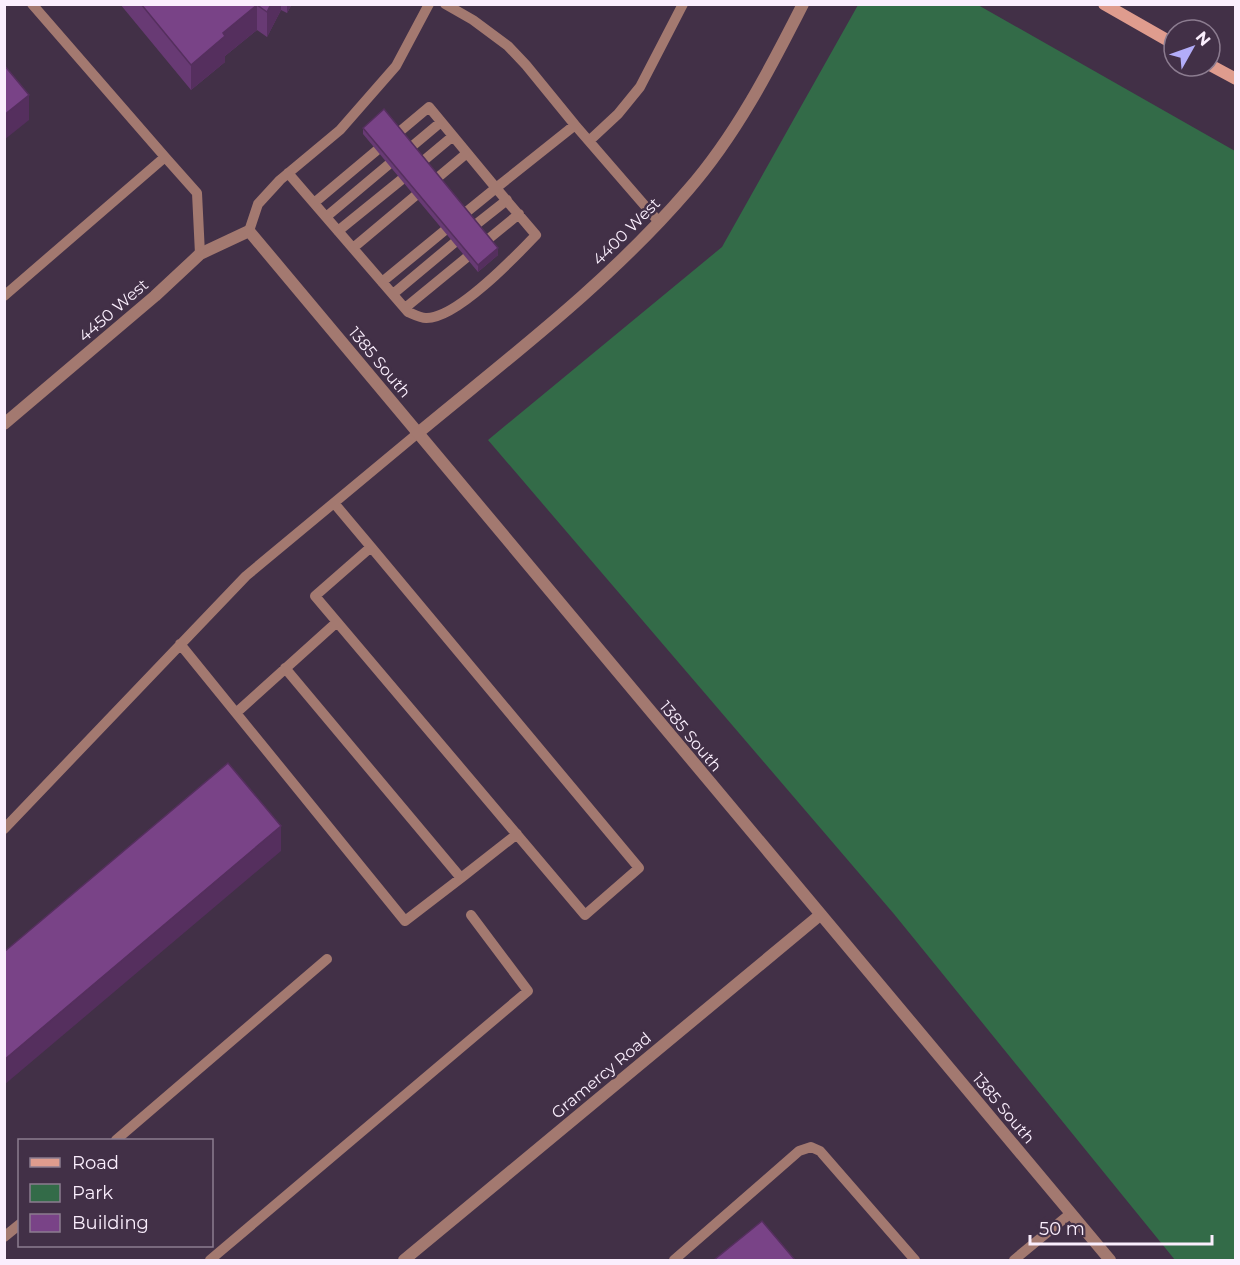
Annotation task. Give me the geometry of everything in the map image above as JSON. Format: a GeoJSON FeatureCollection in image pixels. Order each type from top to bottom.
{"type":"FeatureCollection","features":[{"type":"Feature","properties":{"kind":"main road"},"geometry":{"type":"LineString","coordinates":[[1104,4],[1162,37]]}},
{"type":"Feature","properties":{"kind":"main road"},"geometry":{"type":"LineString","coordinates":[[1222,71],[1236,79]]}},
{"type":"Feature","properties":{"kind":"street","name":"4400 West"},"geometry":{"type":"LineString","coordinates":[[418,433],[600,281],[690,188],[730,135],[762,84],[803,4]]}},
{"type":"Feature","properties":{"kind":"street","name":"4450 West"},"geometry":{"type":"LineString","coordinates":[[4,424],[155,297],[200,254],[249,231]]}},
{"type":"Feature","properties":{"kind":"street","name":"1385 South"},"geometry":{"type":"LineString","coordinates":[[249,231],[1110,1260]]}},
{"type":"Feature","properties":{"kind":"street","name":"Gramercy Road"},"geometry":{"type":"LineString","coordinates":[[404,1260],[820,915]]}},
{"type":"Feature","properties":{"kind":"lane"},"geometry":{"type":"LineString","coordinates":[[32,4],[197,193],[200,254]]}},
{"type":"Feature","properties":{"kind":"lane"},"geometry":{"type":"LineString","coordinates":[[249,231],[258,204],[288,173],[340,130],[396,66],[429,4]]}},
{"type":"Feature","properties":{"kind":"lane"},"geometry":{"type":"LineString","coordinates":[[445,4],[483,26],[508,46],[659,222]]}},
{"type":"Feature","properties":{"kind":"lane"},"geometry":{"type":"LineString","coordinates":[[589,141],[618,114],[640,87],[683,4]]}},
{"type":"Feature","properties":{"kind":"lane"},"geometry":{"type":"LineString","coordinates":[[288,173],[408,312],[425,318],[451,311],[510,262],[536,235],[429,107],[398,133]]}},
{"type":"Feature","properties":{"kind":"lane"},"geometry":{"type":"LineString","coordinates":[[410,148],[441,122]]}},
{"type":"Feature","properties":{"kind":"lane"},"geometry":{"type":"LineString","coordinates":[[464,214],[575,125]]}},
{"type":"Feature","properties":{"kind":"lane"},"geometry":{"type":"LineString","coordinates":[[422,162],[453,136]]}},
{"type":"Feature","properties":{"kind":"lane"},"geometry":{"type":"LineString","coordinates":[[314,204],[376,151]]}},
{"type":"Feature","properties":{"kind":"lane"},"geometry":{"type":"LineString","coordinates":[[436,179],[467,153]]}},
{"type":"Feature","properties":{"kind":"lane"},"geometry":{"type":"LineString","coordinates":[[4,296],[165,157]]}},
{"type":"Feature","properties":{"kind":"lane"},"geometry":{"type":"LineString","coordinates":[[326,217],[388,165]]}},
{"type":"Feature","properties":{"kind":"lane"},"geometry":{"type":"LineString","coordinates":[[338,231],[401,180]]}},
{"type":"Feature","properties":{"kind":"lane"},"geometry":{"type":"LineString","coordinates":[[352,248],[415,196]]}},
{"type":"Feature","properties":{"kind":"lane"},"geometry":{"type":"LineString","coordinates":[[474,226],[507,200]]}},
{"type":"Feature","properties":{"kind":"lane"},"geometry":{"type":"LineString","coordinates":[[486,241],[519,214]]}},
{"type":"Feature","properties":{"kind":"lane"},"geometry":{"type":"LineString","coordinates":[[382,282],[444,231]]}},
{"type":"Feature","properties":{"kind":"lane"},"geometry":{"type":"LineString","coordinates":[[393,294],[454,243]]}},
{"type":"Feature","properties":{"kind":"lane"},"geometry":{"type":"LineString","coordinates":[[405,308],[466,258]]}},
{"type":"Feature","properties":{"kind":"lane"},"geometry":{"type":"LineString","coordinates":[[4,829],[246,576],[418,433]]}},
{"type":"Feature","properties":{"kind":"lane"},"geometry":{"type":"LineString","coordinates":[[334,503],[639,868],[585,915],[315,596],[370,547]]}},
{"type":"Feature","properties":{"kind":"lane"},"geometry":{"type":"LineString","coordinates":[[236,713],[337,622]]}},
{"type":"Feature","properties":{"kind":"lane"},"geometry":{"type":"LineString","coordinates":[[180,644],[405,921],[517,834]]}},
{"type":"Feature","properties":{"kind":"lane"},"geometry":{"type":"LineString","coordinates":[[285,668],[461,878]]}},
{"type":"Feature","properties":{"kind":"lane"},"geometry":{"type":"LineString","coordinates":[[210,1260],[528,991],[471,915]]}},
{"type":"Feature","properties":{"kind":"lane"},"geometry":{"type":"LineString","coordinates":[[117,1139],[327,959]]}},
{"type":"Feature","properties":{"kind":"lane"},"geometry":{"type":"LineString","coordinates":[[674,1260],[799,1151],[811,1147],[820,1151],[915,1260]]}},
{"type":"Feature","properties":{"kind":"lane"},"geometry":{"type":"LineString","coordinates":[[1014,1260],[1071,1214]]}},
{"type":"Feature","properties":{"kind":"lane"},"geometry":{"type":"LineString","coordinates":[[4,1237],[18,1226]]}},
{"type":"Feature","properties":{"kind":"green space"},"geometry":{"type":"Polygon","coordinates":[[[858,5],[978,5],[1235,151],[1235,1260],[1175,1260],[894,914],[488,440],[722,247],[858,5]]]}},
{"type":"Feature","properties":{"kind":"building"},"geometry":{"type":"Polygon","coordinates":[[[141,4],[271,4],[267,12],[257,5],[223,33],[225,36],[191,65],[141,4]]]}},
{"type":"Feature","properties":{"kind":"building"},"geometry":{"type":"Polygon","coordinates":[[[4,65],[29,95],[4,115],[4,65]]]}},
{"type":"Feature","properties":{"kind":"building"},"geometry":{"type":"Polygon","coordinates":[[[384,109],[498,248],[478,265],[363,128],[384,109]]]}},
{"type":"Feature","properties":{"kind":"building"},"geometry":{"type":"Polygon","coordinates":[[[228,763],[281,826],[4,1060],[4,952],[228,763]]]}},
{"type":"Feature","properties":{"kind":"building"},"geometry":{"type":"Polygon","coordinates":[[[762,1221],[795,1260],[714,1260],[762,1221]]]}}]}
